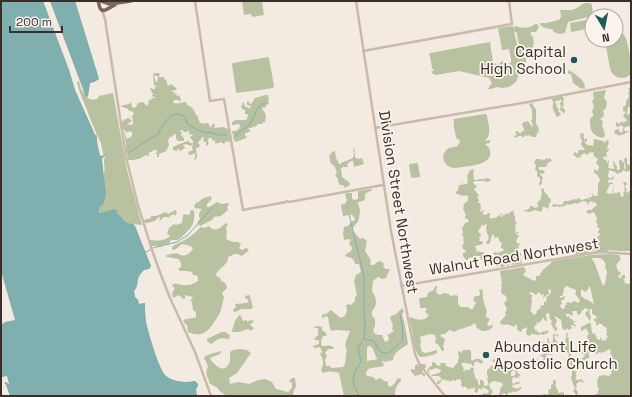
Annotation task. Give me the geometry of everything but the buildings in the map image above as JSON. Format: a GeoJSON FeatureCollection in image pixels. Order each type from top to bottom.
{"type":"FeatureCollection","features":[{"type":"Feature","properties":{"kind":"main road"},"geometry":{"type":"LineString","coordinates":[[98,1],[104,11],[118,3]]}},
{"type":"Feature","properties":{"kind":"main road"},"geometry":{"type":"LineString","coordinates":[[104,2],[110,4],[131,1]]}},
{"type":"Feature","properties":{"kind":"main road"},"geometry":{"type":"LineString","coordinates":[[101,8],[101,3],[104,2]]}},
{"type":"Feature","properties":{"kind":"main road"},"geometry":{"type":"LineString","coordinates":[[104,2],[108,6],[107,9]]}},
{"type":"Feature","properties":{"kind":"street"},"geometry":{"type":"LineString","coordinates":[[195,1],[210,101],[224,99],[243,210],[383,185]]}},
{"type":"Feature","properties":{"kind":"street","name":"Division Street Northwest"},"geometry":{"type":"LineString","coordinates":[[356,1],[391,233],[416,358],[424,371],[445,396]]}},
{"type":"Feature","properties":{"kind":"street"},"geometry":{"type":"LineString","coordinates":[[363,51],[512,24],[509,1]]}},
{"type":"Feature","properties":{"kind":"street"},"geometry":{"type":"LineString","coordinates":[[101,8],[105,19],[126,157],[138,205],[146,232],[170,298],[195,352],[210,396]]}},
{"type":"Feature","properties":{"kind":"street"},"geometry":{"type":"LineString","coordinates":[[105,19],[107,9]]}},
{"type":"Feature","properties":{"kind":"street"},"geometry":{"type":"LineString","coordinates":[[375,128],[528,102],[631,82]]}},
{"type":"Feature","properties":{"kind":"street","name":"Walnut Road Northwest"},"geometry":{"type":"LineString","coordinates":[[401,286],[592,253],[602,252],[631,254]]}},
{"type":"Feature","properties":{"kind":"green space"},"geometry":{"type":"Polygon","coordinates":[[[43,1],[75,90],[95,135],[97,136],[100,156],[102,156],[103,175],[105,170],[105,157],[101,143],[79,90],[77,82],[79,81],[81,89],[85,94],[50,1],[75,1],[99,79],[90,83],[87,97],[93,100],[97,99],[99,96],[113,93],[127,170],[142,225],[133,224],[151,266],[149,269],[144,270],[140,274],[134,291],[135,297],[139,304],[145,303],[147,327],[160,366],[165,375],[175,381],[195,381],[198,384],[196,389],[197,396],[166,396],[105,222],[33,85],[43,1]]]}},
{"type":"Feature","properties":{"kind":"green space"},"geometry":{"type":"Polygon","coordinates":[[[242,1],[262,1],[264,15],[252,17],[251,14],[244,15],[242,1]]]}},
{"type":"Feature","properties":{"kind":"green space"},"geometry":{"type":"Polygon","coordinates":[[[584,3],[590,3],[592,5],[592,8],[584,8],[584,18],[568,22],[565,33],[559,34],[540,24],[559,20],[561,17],[560,10],[572,10],[584,3]]]}},
{"type":"Feature","properties":{"kind":"green space"},"geometry":{"type":"Polygon","coordinates":[[[584,20],[584,30],[571,32],[570,23],[584,20]]]}},
{"type":"Feature","properties":{"kind":"green space"},"geometry":{"type":"Polygon","coordinates":[[[535,24],[539,27],[536,32],[531,32],[534,43],[532,49],[529,51],[523,48],[520,44],[517,33],[514,31],[519,48],[526,54],[526,62],[522,67],[516,82],[509,87],[488,89],[492,83],[489,78],[459,71],[436,75],[431,72],[434,70],[432,68],[429,55],[430,53],[490,42],[493,62],[498,65],[502,61],[507,64],[511,63],[510,49],[502,50],[498,28],[513,26],[513,28],[516,26],[526,28],[535,24]]]}},
{"type":"Feature","properties":{"kind":"green space"},"geometry":{"type":"Polygon","coordinates":[[[624,35],[627,42],[631,72],[624,78],[615,76],[611,71],[606,48],[624,48],[624,35]]]}},
{"type":"Feature","properties":{"kind":"green space"},"geometry":{"type":"Polygon","coordinates":[[[268,57],[274,86],[273,88],[237,93],[232,64],[268,57]]]}},
{"type":"Feature","properties":{"kind":"green space"},"geometry":{"type":"Polygon","coordinates":[[[569,70],[582,80],[585,89],[580,88],[573,83],[571,74],[568,74],[569,70]]]}},
{"type":"Feature","properties":{"kind":"green space"},"geometry":{"type":"Polygon","coordinates":[[[159,73],[160,75],[158,77],[164,77],[167,81],[167,85],[169,86],[170,84],[177,88],[175,91],[171,91],[174,92],[175,96],[176,93],[177,96],[182,95],[179,96],[181,99],[180,102],[178,100],[174,100],[173,103],[187,102],[186,104],[194,110],[198,116],[200,123],[208,123],[210,126],[209,127],[211,127],[213,123],[215,125],[214,128],[226,128],[229,130],[231,141],[226,141],[224,144],[221,142],[215,143],[215,140],[212,141],[212,138],[209,138],[207,141],[209,143],[207,144],[209,145],[207,146],[206,142],[203,141],[204,137],[201,138],[198,143],[200,146],[198,148],[196,147],[197,157],[194,160],[195,153],[189,155],[188,152],[193,150],[193,144],[191,146],[186,144],[183,145],[185,148],[180,151],[178,148],[177,151],[173,150],[173,147],[189,141],[190,143],[194,143],[190,137],[193,135],[189,135],[189,131],[184,132],[182,130],[179,132],[182,132],[181,135],[184,138],[184,141],[178,141],[176,139],[176,135],[174,134],[169,138],[169,145],[166,151],[159,154],[159,157],[155,154],[157,149],[155,151],[154,149],[148,153],[149,156],[146,155],[139,159],[128,160],[127,153],[125,152],[126,144],[124,131],[127,139],[132,136],[132,131],[128,131],[127,133],[122,128],[121,123],[128,117],[132,121],[127,124],[133,124],[133,118],[131,118],[134,114],[128,109],[120,106],[131,102],[132,107],[134,108],[138,103],[143,102],[147,106],[150,99],[156,98],[152,96],[153,94],[150,89],[155,89],[157,86],[154,85],[153,74],[159,73]],[[155,75],[154,77],[156,82],[157,82],[158,77],[155,75]]]}},
{"type":"Feature","properties":{"kind":"green space"},"geometry":{"type":"Polygon","coordinates":[[[629,88],[631,88],[631,107],[628,107],[627,115],[631,113],[631,126],[625,127],[625,131],[629,131],[620,135],[614,133],[615,130],[618,129],[621,133],[624,127],[620,125],[617,127],[616,122],[619,124],[622,121],[623,123],[627,120],[623,116],[626,112],[623,111],[623,107],[626,105],[626,101],[629,97],[629,88]]]}},
{"type":"Feature","properties":{"kind":"green space"},"geometry":{"type":"Polygon","coordinates":[[[606,90],[604,98],[607,102],[606,108],[603,111],[603,117],[600,119],[603,121],[602,126],[605,136],[602,138],[593,134],[590,126],[590,119],[593,116],[593,92],[606,90]]]}},
{"type":"Feature","properties":{"kind":"green space"},"geometry":{"type":"Polygon","coordinates":[[[268,95],[269,104],[262,108],[266,115],[265,122],[258,124],[255,127],[253,126],[252,128],[248,128],[251,131],[245,133],[245,136],[247,137],[236,142],[232,131],[239,129],[240,125],[232,125],[232,122],[247,119],[248,114],[245,114],[245,110],[242,109],[242,103],[244,103],[245,107],[250,108],[251,106],[247,105],[248,101],[250,103],[249,104],[251,104],[254,101],[254,98],[268,95]]]}},
{"type":"Feature","properties":{"kind":"green space"},"geometry":{"type":"Polygon","coordinates":[[[562,96],[564,99],[564,106],[562,107],[565,110],[565,113],[560,110],[560,103],[562,101],[560,99],[559,101],[557,100],[555,102],[557,105],[556,106],[561,114],[557,117],[553,107],[553,101],[551,100],[562,96]]]}},
{"type":"Feature","properties":{"kind":"green space"},"geometry":{"type":"Polygon","coordinates":[[[532,103],[536,109],[536,124],[539,132],[537,133],[536,137],[525,135],[522,137],[522,135],[515,138],[514,136],[517,135],[515,132],[518,131],[521,133],[524,131],[522,123],[528,121],[532,127],[533,126],[531,120],[533,119],[532,110],[529,104],[532,103]]]}},
{"type":"Feature","properties":{"kind":"green space"},"geometry":{"type":"Polygon","coordinates":[[[485,114],[487,115],[489,133],[487,139],[484,141],[490,140],[490,143],[485,144],[490,150],[488,159],[470,166],[456,168],[448,166],[444,161],[444,154],[449,148],[458,146],[460,143],[459,139],[457,140],[454,119],[485,114]]]}},
{"type":"Feature","properties":{"kind":"green space"},"geometry":{"type":"Polygon","coordinates":[[[583,133],[584,140],[586,138],[587,139],[586,142],[584,141],[589,146],[593,146],[593,140],[595,139],[603,141],[604,143],[607,140],[609,141],[607,149],[609,150],[606,153],[607,156],[604,156],[603,159],[606,160],[607,163],[609,160],[608,168],[614,169],[614,161],[618,170],[620,168],[620,159],[624,163],[624,168],[626,170],[625,158],[627,158],[627,164],[631,166],[631,170],[627,172],[623,170],[617,174],[609,170],[609,178],[614,177],[613,180],[611,179],[607,181],[609,183],[613,183],[610,184],[606,193],[612,194],[614,184],[613,194],[617,194],[619,191],[622,197],[624,196],[624,182],[627,184],[625,187],[627,190],[626,192],[627,193],[631,190],[631,251],[609,250],[597,252],[595,250],[578,255],[575,254],[574,248],[576,248],[577,251],[581,247],[583,248],[583,252],[589,247],[598,245],[599,241],[597,237],[601,234],[598,233],[600,229],[597,227],[597,218],[594,212],[589,214],[586,212],[597,205],[596,203],[590,201],[588,205],[587,202],[583,201],[577,204],[568,204],[561,207],[552,206],[553,204],[560,205],[563,204],[564,201],[576,200],[578,198],[582,200],[588,198],[590,200],[589,197],[592,197],[593,193],[594,196],[597,196],[598,183],[600,181],[598,176],[594,173],[594,169],[597,171],[599,168],[596,163],[598,159],[594,156],[593,152],[587,155],[584,153],[580,158],[577,158],[573,154],[575,152],[578,154],[579,150],[585,150],[581,144],[581,138],[579,137],[581,137],[580,134],[583,133]]]}},
{"type":"Feature","properties":{"kind":"green space"},"geometry":{"type":"Polygon","coordinates":[[[353,148],[355,157],[358,159],[362,158],[364,164],[354,167],[353,161],[351,161],[347,164],[348,167],[341,168],[342,177],[350,183],[350,185],[345,188],[338,182],[335,175],[337,173],[335,167],[330,162],[329,156],[335,151],[336,158],[340,165],[342,162],[353,158],[353,148]]]}},
{"type":"Feature","properties":{"kind":"green space"},"geometry":{"type":"Polygon","coordinates":[[[550,158],[552,161],[548,163],[546,167],[539,167],[539,170],[543,170],[545,172],[540,174],[543,178],[540,186],[540,178],[537,176],[537,171],[535,170],[536,165],[534,163],[536,159],[544,160],[550,158]]]}},
{"type":"Feature","properties":{"kind":"green space"},"geometry":{"type":"Polygon","coordinates":[[[417,163],[420,177],[413,178],[411,177],[409,165],[417,163]]]}},
{"type":"Feature","properties":{"kind":"green space"},"geometry":{"type":"Polygon","coordinates":[[[473,169],[473,179],[484,180],[485,178],[491,180],[488,182],[473,182],[477,186],[474,189],[479,196],[477,197],[479,200],[478,203],[480,203],[480,211],[484,211],[482,214],[486,215],[490,213],[489,218],[496,218],[499,215],[502,217],[506,213],[509,214],[510,212],[514,212],[515,221],[517,223],[515,225],[516,229],[514,230],[516,230],[516,233],[519,232],[516,234],[519,235],[516,241],[518,244],[520,243],[518,251],[521,254],[521,256],[518,256],[522,259],[522,263],[516,265],[510,264],[508,266],[505,265],[502,268],[500,265],[497,267],[493,263],[494,262],[491,258],[492,256],[495,256],[493,253],[503,251],[504,249],[501,248],[502,244],[499,238],[495,238],[493,234],[490,243],[487,244],[486,242],[489,240],[489,237],[486,231],[486,224],[483,226],[482,224],[478,231],[481,235],[479,241],[482,241],[483,244],[475,246],[477,251],[476,253],[479,251],[483,252],[485,257],[481,260],[480,256],[477,256],[477,261],[471,257],[466,260],[463,256],[463,253],[466,251],[462,248],[464,238],[462,235],[462,228],[466,222],[467,223],[469,221],[465,218],[466,215],[463,209],[463,204],[467,202],[468,196],[460,196],[459,194],[456,194],[456,192],[459,185],[462,185],[462,181],[463,185],[468,183],[467,175],[469,171],[473,169]]]}},
{"type":"Feature","properties":{"kind":"green space"},"geometry":{"type":"Polygon","coordinates":[[[541,188],[544,189],[544,192],[550,198],[551,202],[549,203],[548,209],[543,207],[541,212],[535,210],[529,212],[524,211],[529,209],[530,206],[533,206],[534,208],[538,207],[537,203],[541,199],[542,195],[541,188]]]}},
{"type":"Feature","properties":{"kind":"green space"},"geometry":{"type":"Polygon","coordinates":[[[372,189],[365,194],[365,199],[363,201],[358,202],[360,211],[359,218],[352,230],[360,239],[363,238],[367,241],[365,251],[371,260],[371,265],[381,261],[384,264],[383,267],[390,269],[386,278],[382,279],[378,277],[373,281],[372,291],[375,297],[376,305],[372,312],[375,319],[375,326],[373,330],[375,334],[382,335],[385,342],[388,341],[389,338],[387,335],[394,331],[392,329],[393,325],[390,318],[402,308],[404,311],[402,314],[408,344],[395,354],[393,360],[384,362],[382,360],[384,366],[368,369],[366,375],[373,377],[376,380],[380,378],[388,382],[390,387],[398,378],[401,379],[396,388],[395,396],[344,396],[339,373],[323,373],[321,370],[323,360],[320,354],[322,352],[320,347],[314,348],[313,346],[319,344],[319,340],[314,339],[319,334],[318,328],[313,327],[322,327],[322,330],[327,335],[322,337],[322,346],[328,345],[334,347],[333,349],[329,349],[325,352],[327,356],[325,360],[326,366],[330,366],[331,368],[343,367],[347,350],[346,343],[350,331],[332,331],[330,329],[328,317],[326,316],[323,318],[322,315],[328,313],[330,310],[341,318],[345,316],[347,311],[346,305],[351,305],[355,301],[355,297],[357,295],[354,281],[356,275],[361,272],[359,264],[355,264],[354,260],[345,256],[350,252],[352,247],[349,243],[351,240],[344,240],[343,234],[344,227],[348,226],[355,219],[353,215],[343,216],[341,206],[342,204],[345,204],[347,200],[345,194],[352,193],[352,199],[355,200],[358,199],[358,191],[372,189]],[[367,347],[367,361],[378,359],[372,347],[367,347]]]}},
{"type":"Feature","properties":{"kind":"green space"},"geometry":{"type":"Polygon","coordinates":[[[211,196],[211,200],[207,204],[207,207],[217,202],[221,204],[228,203],[228,210],[221,216],[214,217],[212,220],[200,226],[197,223],[200,219],[199,214],[202,209],[195,208],[194,206],[202,199],[211,196]]]}},
{"type":"Feature","properties":{"kind":"green space"},"geometry":{"type":"Polygon","coordinates":[[[175,210],[177,212],[175,216],[173,214],[168,218],[164,217],[160,221],[159,217],[154,221],[145,223],[144,220],[151,218],[151,216],[156,216],[166,212],[168,214],[175,210]]]}},
{"type":"Feature","properties":{"kind":"green space"},"geometry":{"type":"Polygon","coordinates":[[[190,211],[194,211],[193,224],[185,234],[178,240],[172,240],[170,243],[160,247],[152,246],[151,240],[168,238],[170,236],[167,233],[169,228],[174,224],[176,225],[182,223],[183,215],[190,214],[190,211]]]}},
{"type":"Feature","properties":{"kind":"green space"},"geometry":{"type":"Polygon","coordinates":[[[226,223],[228,224],[226,228],[226,239],[233,242],[238,242],[241,244],[239,248],[242,250],[247,248],[249,251],[241,256],[235,254],[228,257],[227,262],[217,272],[217,277],[221,278],[220,280],[227,286],[222,293],[224,297],[221,311],[207,331],[200,334],[193,334],[188,332],[187,325],[183,320],[196,317],[196,312],[193,310],[192,302],[190,300],[193,297],[185,295],[185,299],[179,295],[173,298],[172,293],[175,288],[172,286],[173,284],[191,284],[198,281],[198,277],[193,275],[192,272],[180,271],[178,269],[181,267],[179,259],[166,256],[177,253],[179,255],[188,254],[193,248],[190,246],[182,244],[176,249],[172,250],[172,247],[188,238],[201,227],[205,228],[209,226],[215,229],[220,228],[226,223]]]}},
{"type":"Feature","properties":{"kind":"green space"},"geometry":{"type":"Polygon","coordinates":[[[590,255],[619,255],[621,259],[616,265],[621,274],[618,276],[621,278],[622,275],[625,275],[623,280],[625,281],[624,283],[631,283],[631,396],[592,396],[598,393],[599,389],[597,386],[597,381],[599,376],[609,376],[612,373],[611,368],[614,360],[611,358],[612,355],[610,354],[611,351],[609,349],[597,354],[589,353],[588,354],[590,357],[585,360],[586,362],[582,360],[585,355],[581,353],[581,351],[587,352],[590,344],[587,336],[589,334],[586,328],[582,331],[581,327],[590,323],[591,334],[594,333],[597,339],[600,340],[602,337],[602,341],[605,341],[608,336],[606,335],[606,327],[599,323],[597,326],[596,321],[594,321],[594,319],[597,318],[592,314],[592,309],[589,311],[591,316],[590,321],[585,314],[588,309],[584,308],[579,315],[577,314],[577,311],[573,311],[572,316],[570,314],[566,314],[566,317],[569,316],[573,321],[577,321],[573,322],[576,326],[571,325],[572,328],[569,330],[567,328],[564,330],[562,328],[561,320],[555,316],[557,320],[555,326],[557,327],[557,330],[555,331],[551,324],[552,321],[549,313],[546,314],[547,321],[543,318],[540,322],[536,322],[537,324],[534,327],[537,332],[540,333],[545,332],[546,330],[549,332],[543,335],[531,334],[530,336],[526,333],[526,327],[522,329],[521,332],[517,330],[517,325],[514,327],[503,324],[501,325],[500,322],[506,315],[505,313],[507,309],[504,303],[507,300],[506,296],[502,294],[501,290],[502,283],[500,271],[524,267],[526,271],[523,275],[534,281],[536,280],[536,276],[539,276],[553,261],[590,255]],[[601,258],[592,259],[603,286],[605,284],[607,272],[605,267],[606,265],[601,258]],[[566,286],[563,290],[562,296],[559,296],[561,298],[565,296],[564,300],[561,300],[561,308],[565,308],[565,305],[567,305],[566,303],[568,302],[579,302],[580,300],[575,294],[576,290],[566,286]],[[589,286],[588,290],[585,292],[581,289],[581,296],[594,304],[589,286]],[[550,289],[548,290],[548,295],[544,298],[543,298],[544,294],[541,295],[539,292],[536,295],[530,292],[532,295],[532,300],[530,310],[534,315],[537,313],[536,311],[538,311],[538,309],[541,309],[540,306],[544,305],[544,302],[547,301],[546,298],[551,292],[550,289]]]}},
{"type":"Feature","properties":{"kind":"green space"},"geometry":{"type":"Polygon","coordinates":[[[435,286],[437,286],[436,292],[438,294],[440,295],[444,293],[449,294],[450,296],[456,295],[458,296],[458,303],[460,307],[468,307],[472,310],[476,303],[473,300],[474,297],[479,296],[479,290],[482,289],[487,312],[486,317],[490,319],[487,324],[488,326],[493,325],[492,328],[484,331],[477,328],[474,323],[471,326],[454,332],[450,330],[445,334],[442,334],[440,336],[445,339],[443,347],[444,351],[442,351],[438,344],[435,343],[435,335],[429,334],[420,337],[422,352],[426,353],[437,350],[437,353],[435,354],[421,357],[415,348],[409,318],[411,317],[420,320],[425,319],[429,315],[425,312],[427,309],[426,308],[420,308],[419,300],[420,298],[427,297],[428,293],[434,290],[435,286]]]}},
{"type":"Feature","properties":{"kind":"green space"},"geometry":{"type":"Polygon","coordinates":[[[249,295],[253,308],[242,309],[235,312],[233,311],[236,307],[235,304],[247,303],[249,300],[245,298],[245,296],[249,295]]]}},
{"type":"Feature","properties":{"kind":"green space"},"geometry":{"type":"Polygon","coordinates":[[[239,315],[243,321],[254,321],[250,325],[254,328],[251,331],[248,329],[239,332],[232,332],[235,321],[239,315]]]}},
{"type":"Feature","properties":{"kind":"green space"},"geometry":{"type":"Polygon","coordinates":[[[222,332],[230,335],[229,339],[218,339],[211,344],[207,341],[207,339],[222,332]]]}},
{"type":"Feature","properties":{"kind":"green space"},"geometry":{"type":"Polygon","coordinates":[[[566,333],[568,334],[568,340],[572,345],[570,348],[572,352],[570,357],[573,361],[573,370],[577,372],[575,374],[577,376],[575,378],[577,380],[583,379],[582,381],[584,381],[583,383],[580,381],[576,384],[577,387],[575,388],[578,392],[577,396],[573,391],[575,389],[571,378],[572,370],[568,358],[569,354],[565,349],[566,333]]]}},
{"type":"Feature","properties":{"kind":"green space"},"geometry":{"type":"Polygon","coordinates":[[[553,334],[559,335],[557,337],[556,335],[554,336],[559,345],[552,349],[548,348],[547,350],[539,347],[542,342],[548,342],[547,338],[549,339],[550,343],[553,341],[553,334]]]}},
{"type":"Feature","properties":{"kind":"green space"},"geometry":{"type":"Polygon","coordinates":[[[240,349],[247,350],[251,353],[237,373],[229,378],[230,384],[238,382],[249,384],[265,379],[272,382],[276,389],[288,392],[292,388],[292,383],[289,381],[292,378],[295,378],[296,386],[293,393],[294,396],[232,396],[222,393],[215,386],[210,384],[206,374],[208,367],[204,359],[205,356],[220,351],[220,354],[210,358],[215,365],[223,368],[230,362],[230,352],[240,349]]]}},
{"type":"Feature","properties":{"kind":"green space"},"geometry":{"type":"Polygon","coordinates":[[[464,350],[470,350],[472,361],[478,359],[483,362],[481,364],[476,361],[474,366],[470,363],[461,363],[464,369],[463,371],[465,372],[464,370],[469,370],[472,367],[474,369],[473,372],[478,384],[480,385],[480,380],[482,380],[485,386],[489,385],[487,370],[491,365],[494,367],[497,364],[493,362],[492,359],[496,360],[499,358],[501,363],[499,367],[502,366],[502,363],[504,362],[510,363],[507,366],[507,369],[509,369],[509,367],[513,368],[511,376],[514,376],[516,373],[514,369],[517,368],[517,372],[520,375],[517,378],[513,377],[512,381],[513,384],[517,382],[521,383],[513,385],[512,387],[518,389],[520,387],[522,388],[518,391],[513,391],[511,393],[509,392],[507,395],[509,396],[506,396],[504,393],[500,395],[500,389],[503,385],[502,383],[494,381],[490,384],[490,388],[493,392],[490,396],[476,396],[489,392],[483,387],[482,390],[479,388],[477,393],[474,390],[476,389],[473,387],[473,389],[470,388],[469,390],[465,386],[464,388],[461,385],[461,380],[458,379],[450,382],[443,379],[439,384],[437,384],[437,382],[442,379],[439,376],[431,375],[439,373],[441,370],[436,368],[431,370],[429,369],[429,373],[427,370],[432,366],[432,362],[439,366],[441,365],[440,363],[445,363],[446,366],[453,368],[458,362],[459,351],[462,353],[464,350]]]}},
{"type":"Feature","properties":{"kind":"green space"},"geometry":{"type":"Polygon","coordinates":[[[545,352],[553,354],[548,355],[547,354],[547,357],[545,358],[541,356],[545,352]]]}},
{"type":"Feature","properties":{"kind":"green space"},"geometry":{"type":"Polygon","coordinates":[[[545,358],[547,360],[544,360],[542,363],[543,368],[540,367],[537,369],[535,367],[537,364],[533,361],[538,359],[539,364],[541,360],[545,358]]]}},
{"type":"Feature","properties":{"kind":"green space"},"geometry":{"type":"Polygon","coordinates":[[[417,364],[419,366],[421,364],[425,364],[426,367],[425,369],[423,368],[422,372],[425,376],[422,374],[415,376],[410,370],[415,370],[415,366],[417,364]]]}},
{"type":"Feature","properties":{"kind":"green space"},"geometry":{"type":"Polygon","coordinates":[[[553,380],[556,381],[555,385],[558,392],[564,392],[564,395],[542,396],[541,395],[547,395],[549,393],[548,390],[551,389],[553,380]]]}},
{"type":"Feature","properties":{"kind":"water"},"geometry":{"type":"Polygon","coordinates":[[[1,1],[43,1],[75,90],[95,135],[97,136],[100,156],[105,155],[102,162],[106,193],[104,203],[100,207],[99,212],[101,213],[115,209],[117,214],[125,221],[135,226],[151,266],[149,269],[144,270],[140,275],[134,291],[135,297],[139,304],[145,303],[146,322],[151,342],[165,375],[171,379],[179,381],[195,381],[198,384],[196,389],[197,396],[10,396],[4,383],[7,382],[9,384],[7,376],[2,377],[1,375],[1,325],[5,322],[15,320],[1,271],[1,1]]]}},
{"type":"Feature","properties":{"kind":"water"},"geometry":{"type":"Polygon","coordinates":[[[50,1],[75,1],[99,79],[90,83],[88,96],[86,97],[50,1]]]}},
{"type":"Feature","properties":{"kind":"waterway"},"geometry":{"type":"LineString","coordinates":[[235,136],[251,123],[259,107],[265,103]]}},
{"type":"Feature","properties":{"kind":"waterway"},"geometry":{"type":"LineString","coordinates":[[128,153],[160,133],[159,131],[166,120],[174,114],[184,116],[187,123],[205,133],[209,132],[222,135]]}},
{"type":"Feature","properties":{"kind":"waterway"},"geometry":{"type":"LineString","coordinates":[[153,248],[177,242],[188,235],[212,208]]}},
{"type":"Feature","properties":{"kind":"waterway"},"geometry":{"type":"LineString","coordinates":[[349,214],[364,276],[364,339],[358,348],[361,362],[355,371],[353,383],[359,396]]}},
{"type":"Feature","properties":{"kind":"waterway"},"geometry":{"type":"LineString","coordinates":[[145,252],[149,251],[150,249]]}},
{"type":"Feature","properties":{"kind":"waterway"},"geometry":{"type":"LineString","coordinates":[[364,339],[374,341],[382,353],[389,353],[403,340],[400,315]]}},
{"type":"Feature","properties":{"kind":"place","name":"Capital High School"},"geometry":{"type":"Point","coordinates":[574,60]}},
{"type":"Feature","properties":{"kind":"place","name":"Abundant Life Apostolic Church"},"geometry":{"type":"Point","coordinates":[486,355]}}]}
